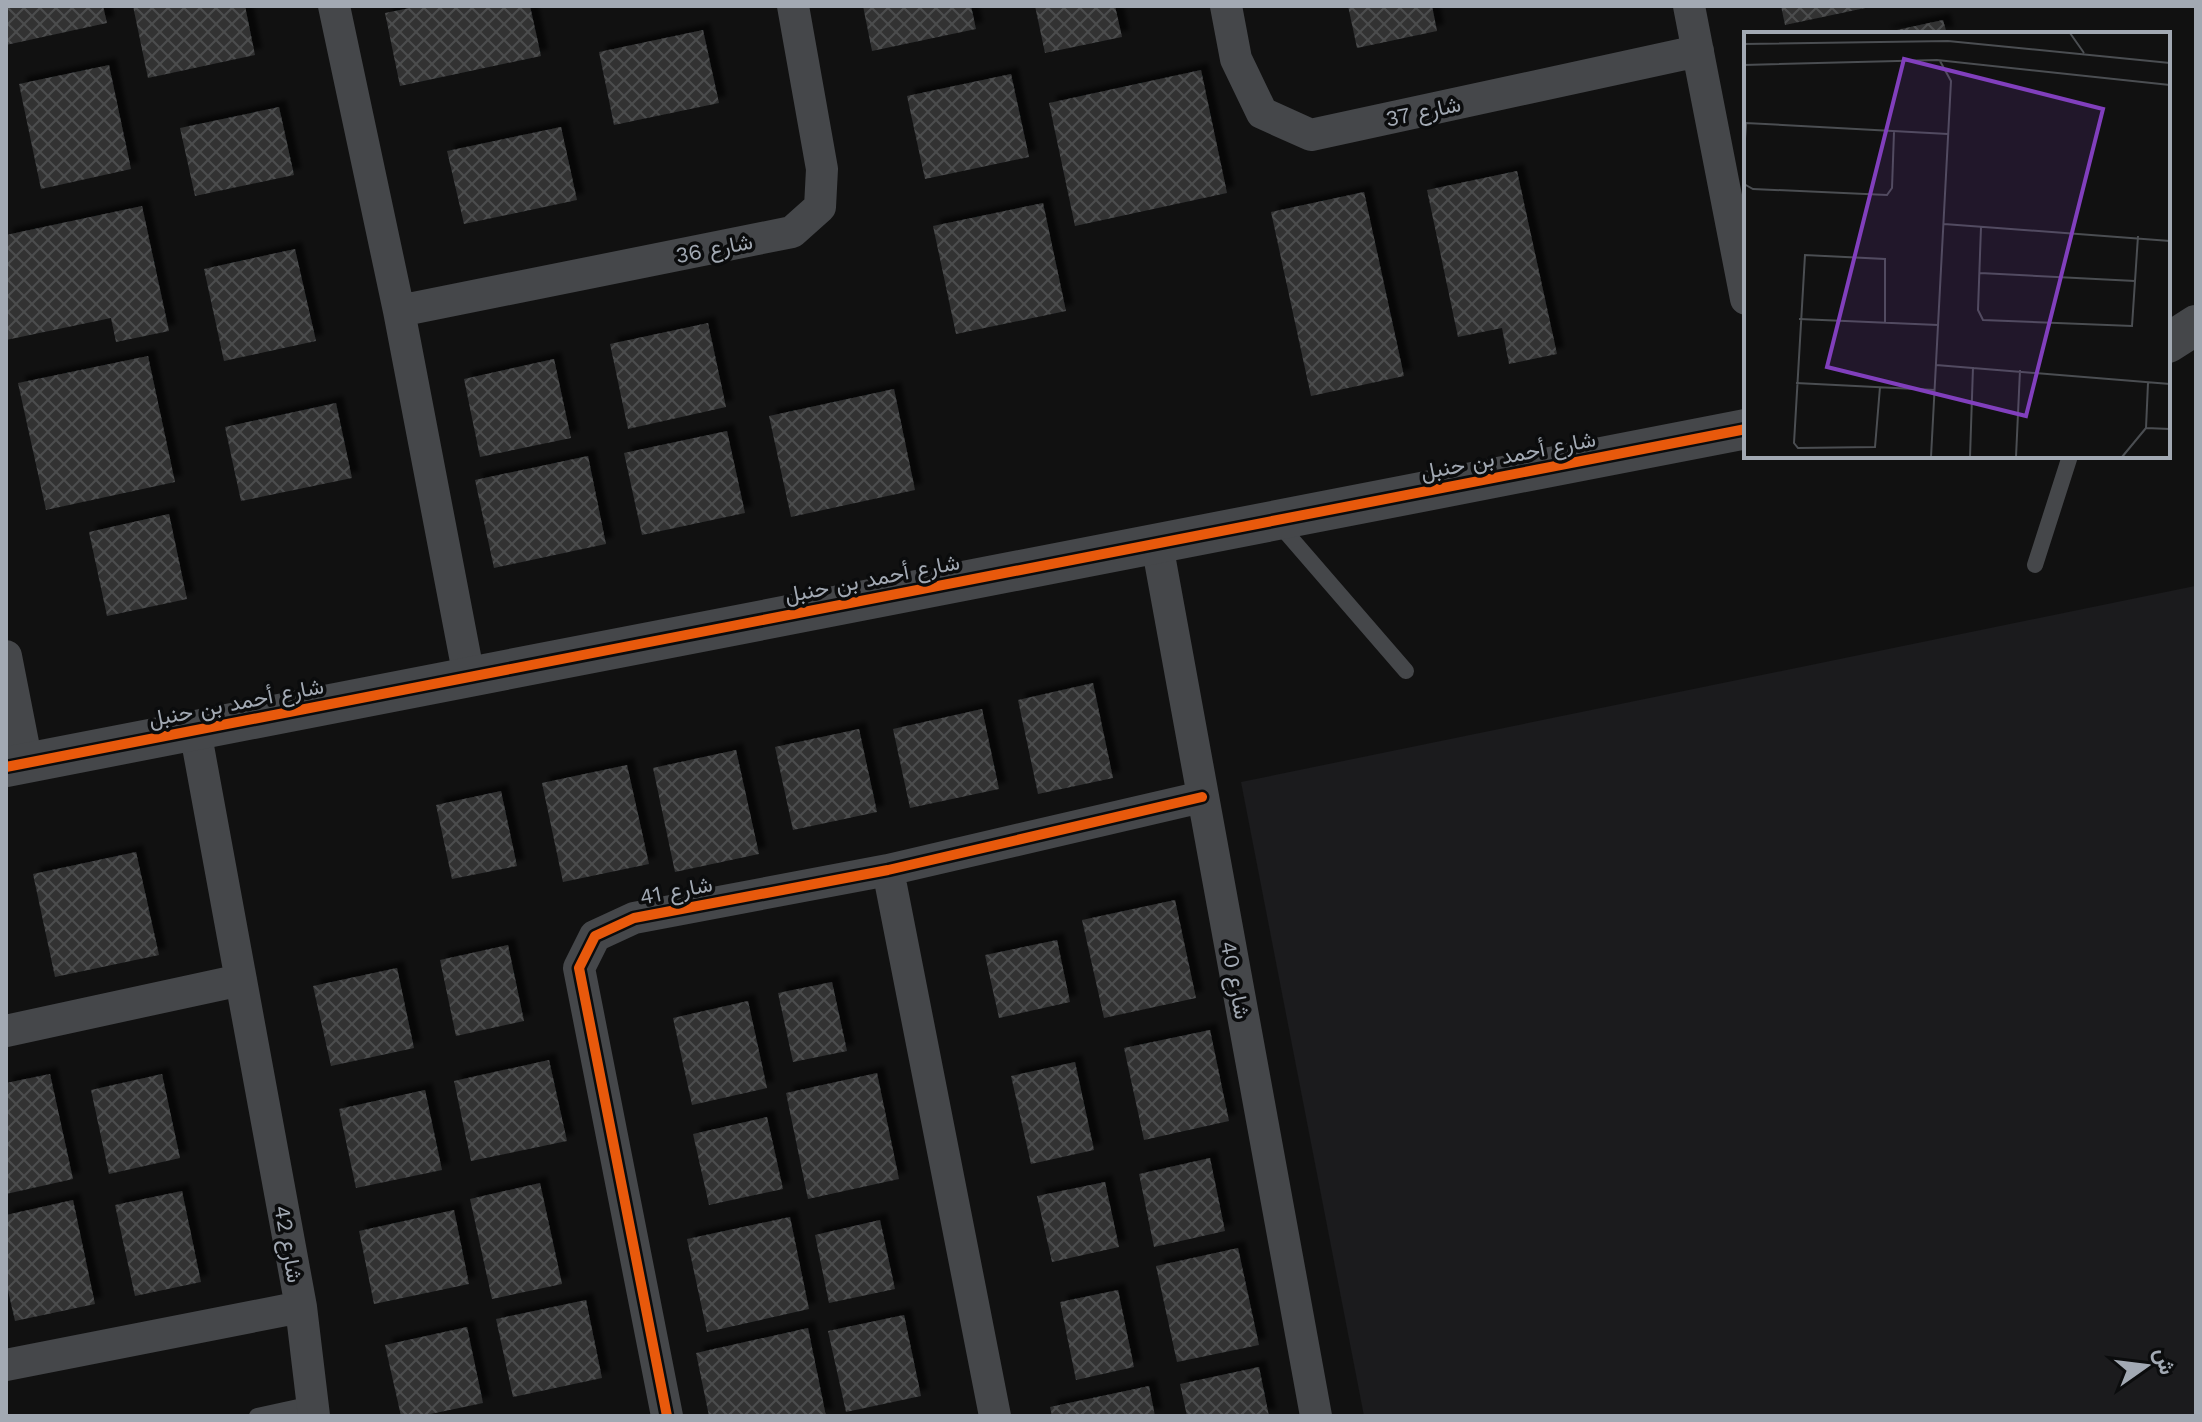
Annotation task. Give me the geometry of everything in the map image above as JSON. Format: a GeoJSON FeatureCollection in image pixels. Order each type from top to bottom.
{"type":"FeatureCollection","features":[{"type":"Feature","properties":{"kind":"street"},"geometry":{"type":"LineString","coordinates":[[334,6],[399,311],[469,677]]}},
{"type":"Feature","properties":{"kind":"street","name":"شارع 36"},"geometry":{"type":"LineString","coordinates":[[399,311],[792,232],[820,207],[822,169],[793,6]]}},
{"type":"Feature","properties":{"kind":"street","name":"شارع 37"},"geometry":{"type":"LineString","coordinates":[[1226,6],[1236,59],[1262,113],[1311,135],[1698,51]]}},
{"type":"Feature","properties":{"kind":"street"},"geometry":{"type":"LineString","coordinates":[[1689,6],[1744,289]]}},
{"type":"Feature","properties":{"kind":"street"},"geometry":{"type":"LineString","coordinates":[[2170,342],[2196,325]]}},
{"type":"Feature","properties":{"kind":"street"},"geometry":{"type":"LineString","coordinates":[[2170,357],[2196,362]]}},
{"type":"Feature","properties":{"kind":"street","name":"شارع أحمد بن حنبل"},"geometry":{"type":"LineString","coordinates":[[16,765],[1744,429]]}},
{"type":"Feature","properties":{"kind":"street","name":"شارع 40"},"geometry":{"type":"LineString","coordinates":[[1157,544],[1316,1416]]}},
{"type":"Feature","properties":{"kind":"street"},"geometry":{"type":"LineString","coordinates":[[6,656],[16,765]]}},
{"type":"Feature","properties":{"kind":"street","name":"شارع 42"},"geometry":{"type":"LineString","coordinates":[[6,1365],[301,1307],[195,730]]}},
{"type":"Feature","properties":{"kind":"street","name":"شارع 41"},"geometry":{"type":"LineString","coordinates":[[667,1416],[579,968],[595,936],[634,918],[888,870],[1202,797]]}},
{"type":"Feature","properties":{"kind":"street"},"geometry":{"type":"LineString","coordinates":[[888,870],[995,1416]]}},
{"type":"Feature","properties":{"kind":"street"},"geometry":{"type":"LineString","coordinates":[[6,1031],[241,980]]}},
{"type":"Feature","properties":{"kind":"street"},"geometry":{"type":"LineString","coordinates":[[301,1307],[313,1410]]}},
{"type":"Feature","properties":{"kind":"lane"},"geometry":{"type":"LineString","coordinates":[[2035,565],[2069,458]]}},
{"type":"Feature","properties":{"kind":"lane"},"geometry":{"type":"LineString","coordinates":[[1276,520],[1406,671]]}},
{"type":"Feature","properties":{"kind":"lane"},"geometry":{"type":"LineString","coordinates":[[257,1416],[313,1410]]}},
{"type":"Feature","properties":{"kind":"shaded area"},"geometry":{"type":"Polygon","coordinates":[[[2195,586],[2196,1416],[1364,1416],[1241,782],[2195,586]]]}},
{"type":"Feature","properties":{"kind":"building"},"geometry":{"type":"Polygon","coordinates":[[[6,6],[103,6],[107,23],[6,45],[6,6]]]}},
{"type":"Feature","properties":{"kind":"building"},"geometry":{"type":"Polygon","coordinates":[[[133,6],[245,6],[255,55],[148,78],[133,6]]]}},
{"type":"Feature","properties":{"kind":"building"},"geometry":{"type":"Polygon","coordinates":[[[420,6],[530,6],[541,56],[400,86],[385,13],[420,6]]]}},
{"type":"Feature","properties":{"kind":"building"},"geometry":{"type":"Polygon","coordinates":[[[863,6],[971,6],[976,29],[872,51],[863,6]]]}},
{"type":"Feature","properties":{"kind":"building"},"geometry":{"type":"Polygon","coordinates":[[[1035,6],[1115,6],[1122,37],[1045,53],[1035,6]]]}},
{"type":"Feature","properties":{"kind":"building"},"geometry":{"type":"Polygon","coordinates":[[[1348,6],[1432,6],[1437,31],[1357,48],[1348,6]]]}},
{"type":"Feature","properties":{"kind":"building"},"geometry":{"type":"Polygon","coordinates":[[[1781,6],[1870,6],[1870,7],[1785,25],[1781,6]]]}},
{"type":"Feature","properties":{"kind":"building"},"geometry":{"type":"Polygon","coordinates":[[[1943,20],[1946,32],[1888,32],[1943,20]]]}},
{"type":"Feature","properties":{"kind":"building"},"geometry":{"type":"Polygon","coordinates":[[[703,30],[719,103],[614,125],[599,52],[703,30]]]}},
{"type":"Feature","properties":{"kind":"building"},"geometry":{"type":"Polygon","coordinates":[[[109,65],[131,169],[41,189],[19,84],[109,65]]]}},
{"type":"Feature","properties":{"kind":"building"},"geometry":{"type":"Polygon","coordinates":[[[1201,70],[1227,193],[1075,226],[1049,103],[1201,70]]]}},
{"type":"Feature","properties":{"kind":"building"},"geometry":{"type":"Polygon","coordinates":[[[1011,74],[1029,157],[925,179],[907,96],[1011,74]]]}},
{"type":"Feature","properties":{"kind":"building"},"geometry":{"type":"Polygon","coordinates":[[[279,107],[294,175],[195,196],[180,128],[279,107]]]}},
{"type":"Feature","properties":{"kind":"building"},"geometry":{"type":"Polygon","coordinates":[[[561,127],[577,200],[464,224],[447,151],[561,127]]]}},
{"type":"Feature","properties":{"kind":"building"},"geometry":{"type":"Polygon","coordinates":[[[1517,171],[1557,354],[1509,364],[1502,328],[1458,337],[1427,190],[1517,171]]]}},
{"type":"Feature","properties":{"kind":"building"},"geometry":{"type":"Polygon","coordinates":[[[1364,192],[1404,376],[1311,396],[1271,212],[1364,192]]]}},
{"type":"Feature","properties":{"kind":"building"},"geometry":{"type":"Polygon","coordinates":[[[1043,203],[1066,311],[956,334],[933,226],[1043,203]]]}},
{"type":"Feature","properties":{"kind":"building"},"geometry":{"type":"Polygon","coordinates":[[[142,206],[169,331],[116,342],[111,318],[6,340],[6,235],[142,206]]]}},
{"type":"Feature","properties":{"kind":"building"},"geometry":{"type":"Polygon","coordinates":[[[295,249],[316,341],[224,361],[204,269],[295,249]]]}},
{"type":"Feature","properties":{"kind":"building"},"geometry":{"type":"Polygon","coordinates":[[[708,323],[726,407],[628,429],[610,344],[708,323]]]}},
{"type":"Feature","properties":{"kind":"building"},"geometry":{"type":"Polygon","coordinates":[[[148,356],[175,482],[46,510],[18,383],[148,356]]]}},
{"type":"Feature","properties":{"kind":"building"},"geometry":{"type":"Polygon","coordinates":[[[554,359],[571,438],[480,457],[464,379],[554,359]]]}},
{"type":"Feature","properties":{"kind":"building"},"geometry":{"type":"Polygon","coordinates":[[[894,389],[915,490],[791,517],[769,416],[894,389]]]}},
{"type":"Feature","properties":{"kind":"building"},"geometry":{"type":"Polygon","coordinates":[[[336,403],[352,478],[241,501],[225,427],[336,403]]]}},
{"type":"Feature","properties":{"kind":"building"},"geometry":{"type":"Polygon","coordinates":[[[727,431],[745,513],[642,535],[624,453],[727,431]]]}},
{"type":"Feature","properties":{"kind":"building"},"geometry":{"type":"Polygon","coordinates":[[[588,456],[606,544],[494,568],[475,480],[588,456]]]}},
{"type":"Feature","properties":{"kind":"building"},"geometry":{"type":"Polygon","coordinates":[[[169,514],[187,599],[107,616],[89,532],[169,514]]]}},
{"type":"Feature","properties":{"kind":"building"},"geometry":{"type":"Polygon","coordinates":[[[1093,683],[1113,778],[1038,794],[1018,700],[1093,683]]]}},
{"type":"Feature","properties":{"kind":"building"},"geometry":{"type":"Polygon","coordinates":[[[982,709],[999,789],[910,808],[893,729],[982,709]]]}},
{"type":"Feature","properties":{"kind":"building"},"geometry":{"type":"Polygon","coordinates":[[[859,729],[877,812],[793,830],[775,747],[859,729]]]}},
{"type":"Feature","properties":{"kind":"building"},"geometry":{"type":"Polygon","coordinates":[[[736,750],[759,854],[675,872],[653,768],[736,750]]]}},
{"type":"Feature","properties":{"kind":"building"},"geometry":{"type":"Polygon","coordinates":[[[627,765],[649,864],[563,882],[542,783],[627,765]]]}},
{"type":"Feature","properties":{"kind":"building"},"geometry":{"type":"Polygon","coordinates":[[[501,791],[517,866],[452,879],[436,805],[501,791]]]}},
{"type":"Feature","properties":{"kind":"building"},"geometry":{"type":"Polygon","coordinates":[[[136,852],[159,955],[55,977],[33,874],[136,852]]]}},
{"type":"Feature","properties":{"kind":"building"},"geometry":{"type":"Polygon","coordinates":[[[1175,900],[1196,998],[1104,1018],[1082,920],[1175,900]]]}},
{"type":"Feature","properties":{"kind":"building"},"geometry":{"type":"Polygon","coordinates":[[[1057,940],[1070,1002],[999,1018],[985,955],[1057,940]]]}},
{"type":"Feature","properties":{"kind":"building"},"geometry":{"type":"Polygon","coordinates":[[[508,945],[524,1021],[456,1036],[440,960],[508,945]]]}},
{"type":"Feature","properties":{"kind":"building"},"geometry":{"type":"Polygon","coordinates":[[[397,968],[414,1048],[331,1066],[313,986],[397,968]]]}},
{"type":"Feature","properties":{"kind":"building"},"geometry":{"type":"Polygon","coordinates":[[[832,982],[847,1051],[793,1062],[778,993],[832,982]]]}},
{"type":"Feature","properties":{"kind":"building"},"geometry":{"type":"Polygon","coordinates":[[[748,1001],[767,1088],[692,1105],[673,1018],[748,1001]]]}},
{"type":"Feature","properties":{"kind":"building"},"geometry":{"type":"Polygon","coordinates":[[[1210,1030],[1229,1121],[1144,1140],[1124,1048],[1210,1030]]]}},
{"type":"Feature","properties":{"kind":"building"},"geometry":{"type":"Polygon","coordinates":[[[549,1060],[567,1141],[471,1161],[454,1081],[549,1060]]]}},
{"type":"Feature","properties":{"kind":"building"},"geometry":{"type":"Polygon","coordinates":[[[1075,1062],[1094,1150],[1031,1164],[1011,1076],[1075,1062]]]}},
{"type":"Feature","properties":{"kind":"building"},"geometry":{"type":"Polygon","coordinates":[[[877,1073],[899,1179],[808,1199],[786,1093],[877,1073]]]}},
{"type":"Feature","properties":{"kind":"building"},"geometry":{"type":"Polygon","coordinates":[[[50,1074],[73,1179],[6,1194],[6,1083],[50,1074]]]}},
{"type":"Feature","properties":{"kind":"building"},"geometry":{"type":"Polygon","coordinates":[[[162,1074],[180,1158],[109,1174],[91,1090],[162,1074]]]}},
{"type":"Feature","properties":{"kind":"building"},"geometry":{"type":"Polygon","coordinates":[[[425,1090],[442,1170],[356,1188],[339,1109],[425,1090]]]}},
{"type":"Feature","properties":{"kind":"building"},"geometry":{"type":"Polygon","coordinates":[[[767,1117],[783,1189],[709,1205],[693,1134],[767,1117]]]}},
{"type":"Feature","properties":{"kind":"building"},"geometry":{"type":"Polygon","coordinates":[[[1210,1158],[1225,1231],[1154,1247],[1139,1174],[1210,1158]]]}},
{"type":"Feature","properties":{"kind":"building"},"geometry":{"type":"Polygon","coordinates":[[[1105,1182],[1119,1247],[1052,1262],[1037,1196],[1105,1182]]]}},
{"type":"Feature","properties":{"kind":"building"},"geometry":{"type":"Polygon","coordinates":[[[540,1183],[562,1284],[492,1299],[470,1199],[540,1183]]]}},
{"type":"Feature","properties":{"kind":"building"},"geometry":{"type":"Polygon","coordinates":[[[182,1191],[201,1282],[135,1296],[115,1205],[182,1191]]]}},
{"type":"Feature","properties":{"kind":"building"},"geometry":{"type":"Polygon","coordinates":[[[73,1200],[95,1304],[15,1321],[6,1282],[6,1215],[73,1200]]]}},
{"type":"Feature","properties":{"kind":"building"},"geometry":{"type":"Polygon","coordinates":[[[454,1210],[469,1284],[374,1304],[359,1231],[454,1210]]]}},
{"type":"Feature","properties":{"kind":"building"},"geometry":{"type":"Polygon","coordinates":[[[790,1217],[809,1309],[707,1332],[687,1239],[790,1217]]]}},
{"type":"Feature","properties":{"kind":"building"},"geometry":{"type":"Polygon","coordinates":[[[880,1220],[895,1289],[829,1303],[815,1235],[880,1220]]]}},
{"type":"Feature","properties":{"kind":"building"},"geometry":{"type":"Polygon","coordinates":[[[1238,1248],[1259,1345],[1177,1362],[1156,1266],[1238,1248]]]}},
{"type":"Feature","properties":{"kind":"building"},"geometry":{"type":"Polygon","coordinates":[[[1118,1290],[1134,1367],[1076,1380],[1060,1302],[1118,1290]]]}},
{"type":"Feature","properties":{"kind":"building"},"geometry":{"type":"Polygon","coordinates":[[[586,1300],[602,1378],[513,1397],[496,1319],[586,1300]]]}},
{"type":"Feature","properties":{"kind":"building"},"geometry":{"type":"Polygon","coordinates":[[[904,1315],[921,1396],[846,1412],[828,1331],[904,1315]]]}},
{"type":"Feature","properties":{"kind":"building"},"geometry":{"type":"Polygon","coordinates":[[[467,1327],[483,1403],[421,1416],[401,1416],[385,1345],[467,1327]]]}},
{"type":"Feature","properties":{"kind":"building"},"geometry":{"type":"Polygon","coordinates":[[[808,1328],[826,1416],[709,1416],[696,1353],[808,1328]]]}},
{"type":"Feature","properties":{"kind":"building"},"geometry":{"type":"Polygon","coordinates":[[[1259,1367],[1269,1416],[1187,1416],[1180,1384],[1259,1367]]]}},
{"type":"Feature","properties":{"kind":"building"},"geometry":{"type":"Polygon","coordinates":[[[1149,1386],[1155,1416],[1052,1416],[1050,1407],[1149,1386]]]}},
{"type":"Feature","properties":{"kind":"cycle path"},"geometry":{"type":"LineString","coordinates":[[6,767],[1744,429]]}},
{"type":"Feature","properties":{"kind":"cycle path"},"geometry":{"type":"LineString","coordinates":[[667,1416],[579,968],[595,936],[634,918],[888,870],[1202,797]]}}]}
